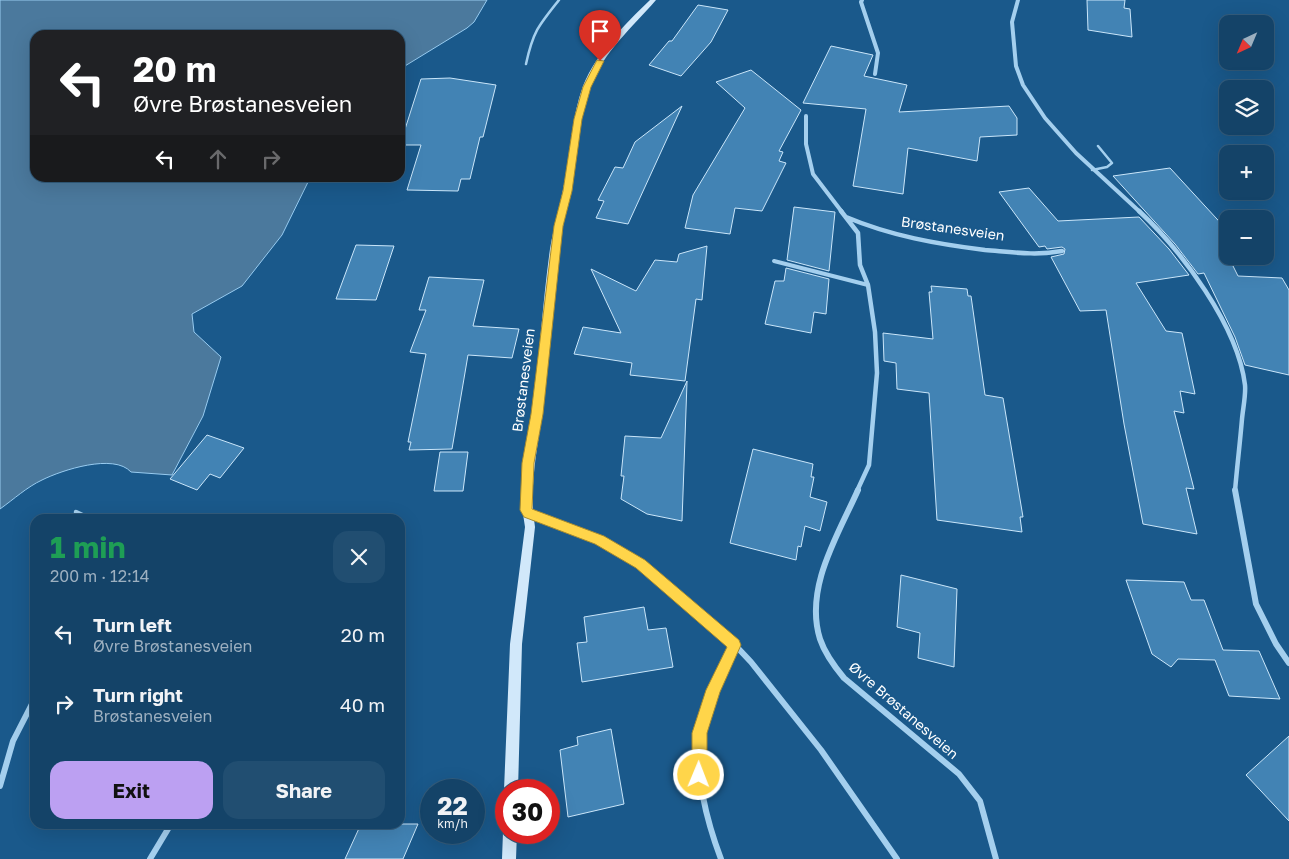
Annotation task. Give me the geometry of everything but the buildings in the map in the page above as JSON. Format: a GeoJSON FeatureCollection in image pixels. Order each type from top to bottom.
{"type":"FeatureCollection","features":[{"type":"Feature","properties":{"kind":"street","name":"Brøstanesveien"},"geometry":{"type":"LineString","coordinates":[[511,779],[516,644],[530,527],[526,510],[528,463],[537,414],[558,226],[567,191],[578,119],[587,87],[600,61],[626,25],[653,0]]}},
{"type":"Feature","properties":{"kind":"street"},"geometry":{"type":"LineString","coordinates":[[862,0],[861,2],[878,53],[875,74]]}},
{"type":"Feature","properties":{"kind":"street"},"geometry":{"type":"LineString","coordinates":[[1018,0],[1012,22],[1016,66],[1023,85],[1044,118],[1092,170],[1158,229],[1193,273],[1216,308],[1241,363],[1245,386],[1235,493],[1256,604],[1276,644],[1289,663]]}},
{"type":"Feature","properties":{"kind":"street","name":"Øvre Brøstanesveien"},"geometry":{"type":"LineString","coordinates":[[806,116],[806,144],[812,174],[858,233],[860,265],[868,285],[875,332],[877,373],[869,465],[823,570],[817,595],[816,616],[820,639],[829,659],[844,678],[959,774],[980,801],[996,859]]}},
{"type":"Feature","properties":{"kind":"street","name":"Brøstanesveien"},"geometry":{"type":"LineString","coordinates":[[844,216],[868,227],[918,242],[1008,252],[1051,254],[1062,251]]}},
{"type":"Feature","properties":{"kind":"street"},"geometry":{"type":"LineString","coordinates":[[526,510],[528,513],[599,540],[641,564],[735,645],[751,662],[821,750],[897,859]]}},
{"type":"Feature","properties":{"kind":"street"},"geometry":{"type":"LineString","coordinates":[[721,859],[710,830],[699,775],[700,733],[713,690],[735,645]]}},
{"type":"Feature","properties":{"kind":"street"},"geometry":{"type":"LineString","coordinates":[[0,786],[13,741],[30,708]]}},
{"type":"Feature","properties":{"kind":"street"},"geometry":{"type":"LineString","coordinates":[[150,859],[168,829]]}},
{"type":"Feature","properties":{"kind":"street"},"geometry":{"type":"LineString","coordinates":[[509,859],[510,844]]}},
{"type":"Feature","properties":{"kind":"lane"},"geometry":{"type":"LineString","coordinates":[[526,64],[535,32],[559,0]]}},
{"type":"Feature","properties":{"kind":"lane"},"geometry":{"type":"LineString","coordinates":[[1092,170],[1107,167],[1112,163],[1098,146]]}},
{"type":"Feature","properties":{"kind":"lane"},"geometry":{"type":"LineString","coordinates":[[774,261],[868,285]]}},
{"type":"Feature","properties":{"kind":"lane"},"geometry":{"type":"LineString","coordinates":[[76,512],[80,514]]}},
{"type":"Feature","properties":{"kind":"water"},"geometry":{"type":"Polygon","coordinates":[[[0,0],[487,0],[474,22],[467,28],[405,66],[405,30],[30,30],[30,182],[308,182],[282,235],[242,286],[192,314],[194,332],[221,357],[203,416],[172,475],[131,472],[123,466],[113,464],[88,465],[62,472],[36,483],[0,509],[0,0]]]}},
{"type":"Feature","properties":{"kind":"route"},"geometry":{"type":"LineString","coordinates":[[600,61],[587,87],[578,119],[567,191],[558,226],[537,414],[528,463],[526,510],[528,513],[599,540],[641,564],[735,645],[713,690],[700,733],[699,775]]}}]}
